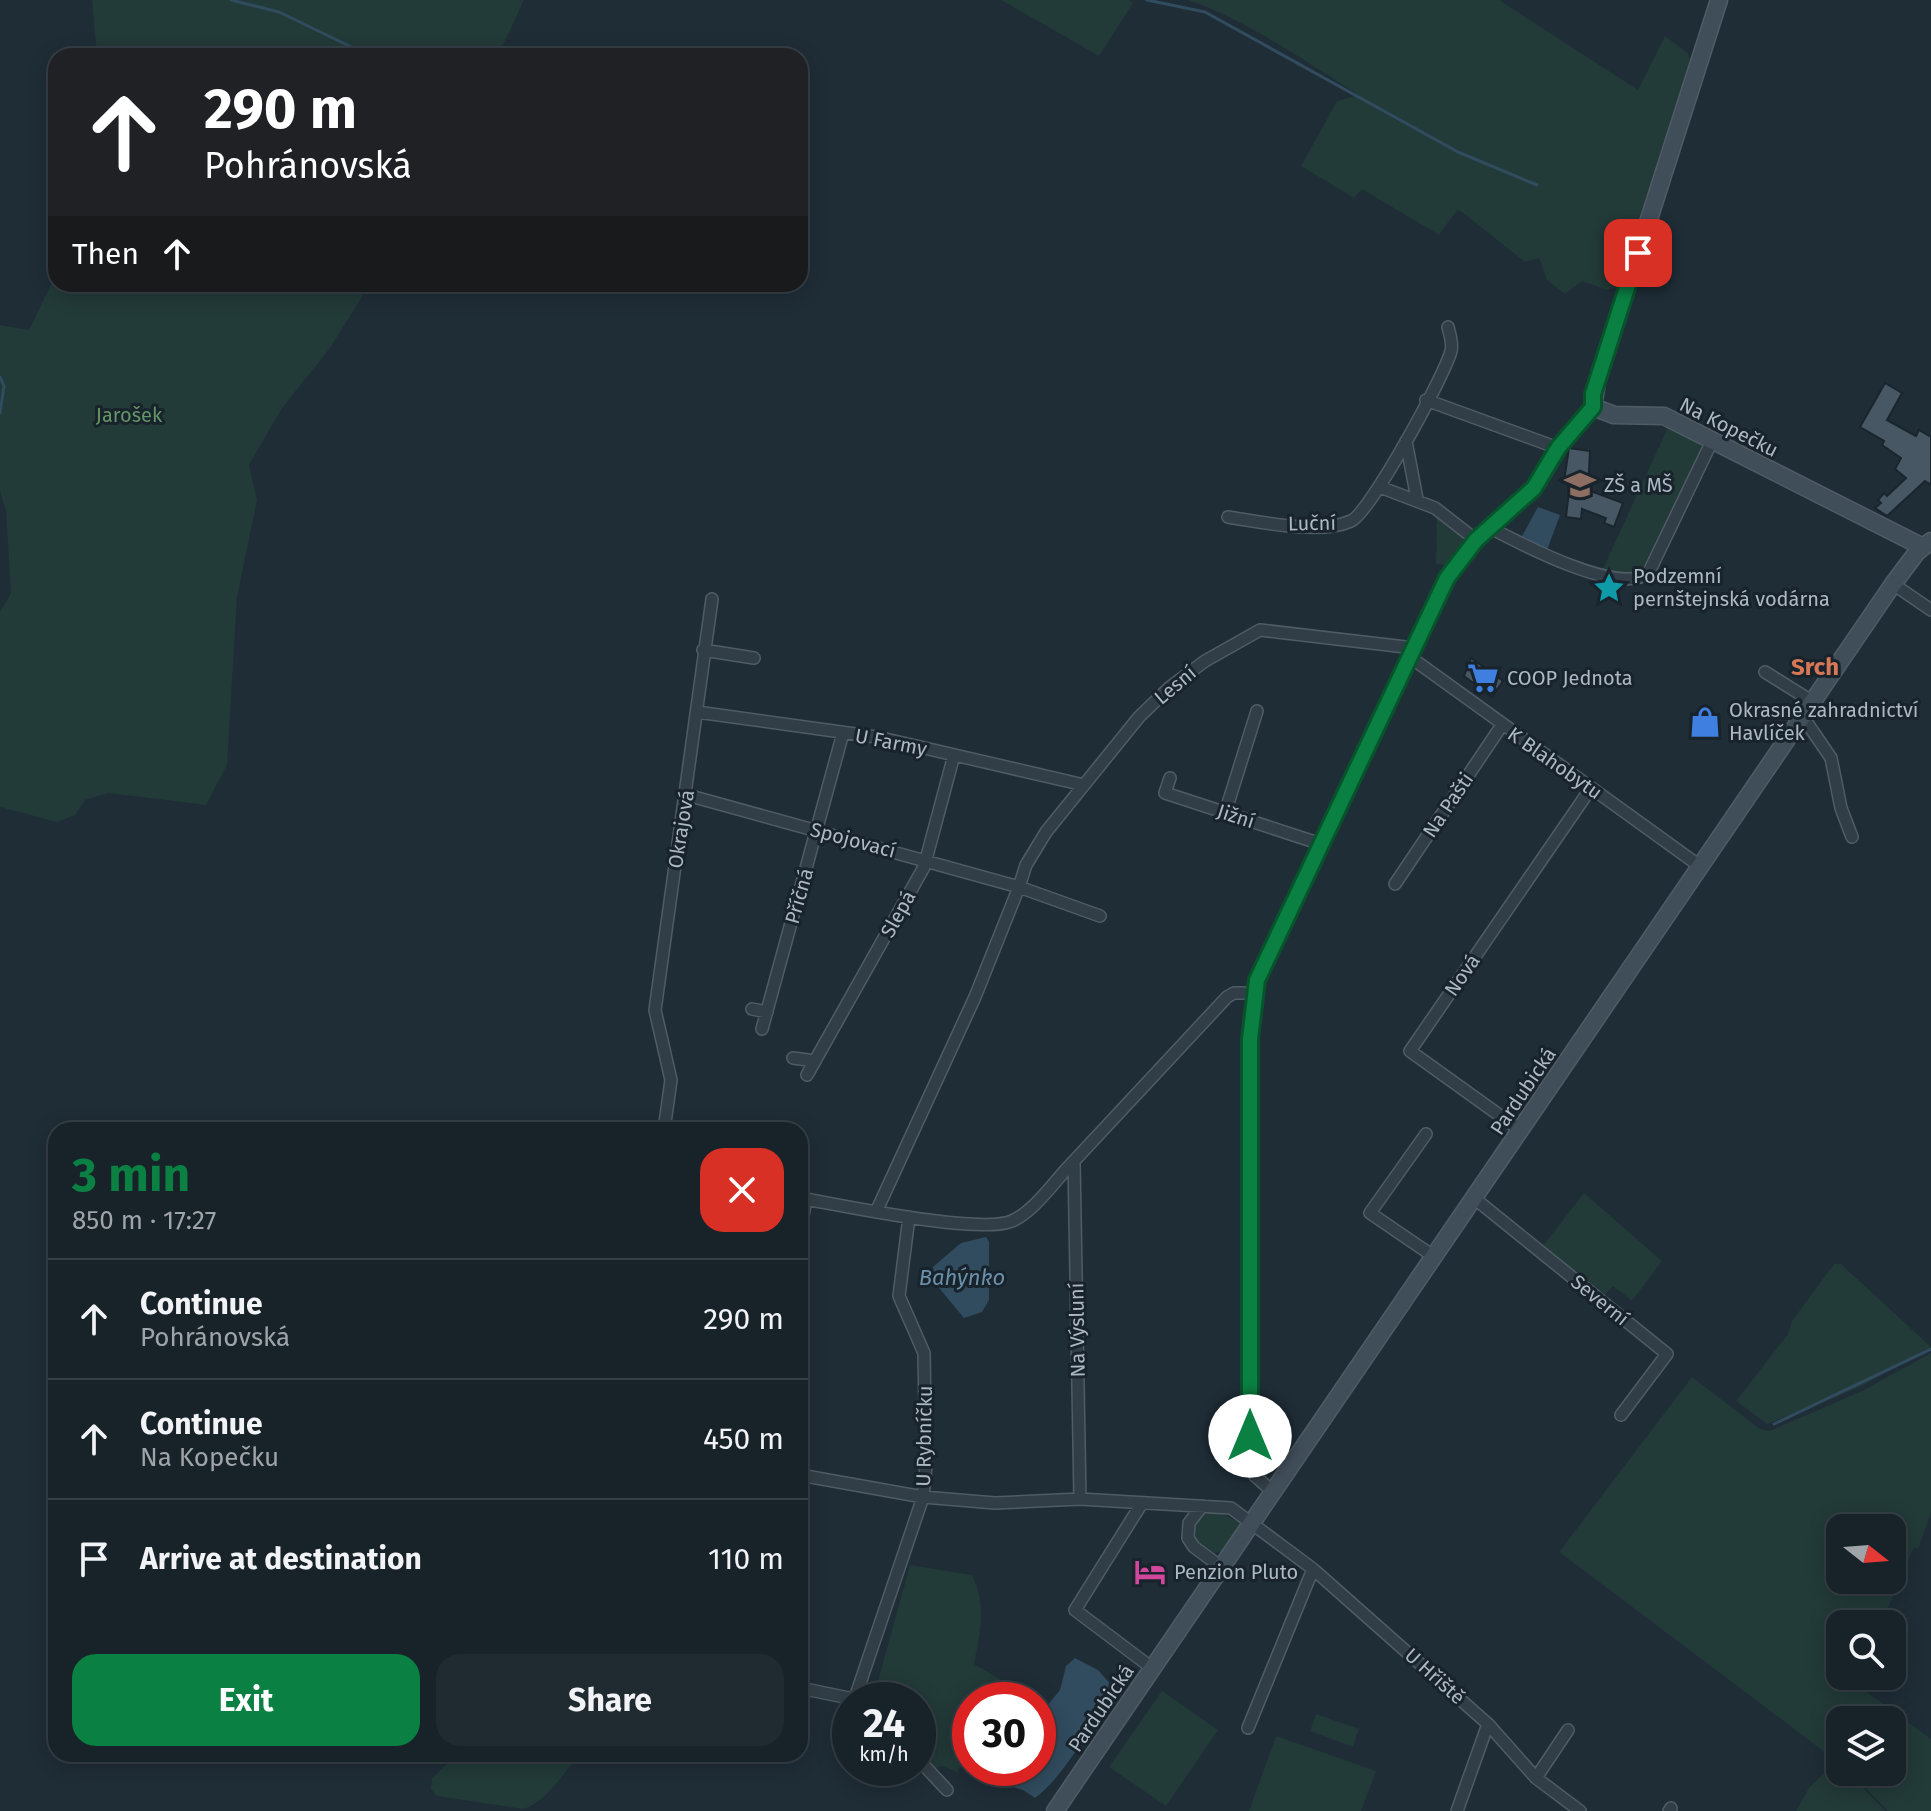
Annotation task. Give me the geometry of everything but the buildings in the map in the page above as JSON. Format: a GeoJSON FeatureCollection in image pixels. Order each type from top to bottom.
{"type":"FeatureCollection","features":[{"type":"Feature","properties":{"kind":"street"},"geometry":{"type":"LineString","coordinates":[[1272,1491],[1250,1467],[1249,1161],[1253,993],[1447,578],[1476,540],[1534,488],[1558,448],[1593,407],[1593,394],[1719,0]]}},
{"type":"Feature","properties":{"kind":"street"},"geometry":{"type":"LineString","coordinates":[[1448,327],[1451,353],[1380,487],[1417,499],[1445,514],[1476,540]]}},
{"type":"Feature","properties":{"kind":"street"},"geometry":{"type":"LineString","coordinates":[[1426,400],[1558,448]]}},
{"type":"Feature","properties":{"kind":"street","name":"Na Kopečku"},"geometry":{"type":"LineString","coordinates":[[1593,407],[1614,415],[1654,413],[1927,544]]}},
{"type":"Feature","properties":{"kind":"street"},"geometry":{"type":"LineString","coordinates":[[1406,440],[1417,499]]}},
{"type":"Feature","properties":{"kind":"street"},"geometry":{"type":"LineString","coordinates":[[1489,527],[1585,570],[1625,581],[1638,580],[1649,572],[1712,441]]}},
{"type":"Feature","properties":{"kind":"street","name":"Luční"},"geometry":{"type":"LineString","coordinates":[[1228,517],[1320,526],[1350,522],[1380,487]]}},
{"type":"Feature","properties":{"kind":"street","name":"Pardubická"},"geometry":{"type":"LineString","coordinates":[[1055,1811],[1893,584],[1927,544]]}},
{"type":"Feature","properties":{"kind":"street"},"geometry":{"type":"LineString","coordinates":[[1893,584],[1931,610]]}},
{"type":"Feature","properties":{"kind":"street","name":"Okrajová"},"geometry":{"type":"LineString","coordinates":[[665,1122],[671,1080],[655,1010],[712,599]]}},
{"type":"Feature","properties":{"kind":"street","name":"Lesní"},"geometry":{"type":"LineString","coordinates":[[876,1212],[975,997],[1026,865],[1046,832],[1139,717],[1170,687],[1205,661],[1260,630],[1412,652]]}},
{"type":"Feature","properties":{"kind":"street"},"geometry":{"type":"LineString","coordinates":[[703,650],[754,658]]}},
{"type":"Feature","properties":{"kind":"street","name":"K Blahobytu"},"geometry":{"type":"LineString","coordinates":[[1412,652],[1502,725],[1701,867]]}},
{"type":"Feature","properties":{"kind":"street"},"geometry":{"type":"LineString","coordinates":[[1765,672],[1813,702]]}},
{"type":"Feature","properties":{"kind":"street"},"geometry":{"type":"LineString","coordinates":[[1225,813],[1257,711]]}},
{"type":"Feature","properties":{"kind":"street","name":"U Farmy"},"geometry":{"type":"LineString","coordinates":[[697,712],[843,733],[1084,785]]}},
{"type":"Feature","properties":{"kind":"street"},"geometry":{"type":"LineString","coordinates":[[1803,717],[1831,758],[1841,808],[1852,837]]}},
{"type":"Feature","properties":{"kind":"street","name":"Na Pašti"},"geometry":{"type":"LineString","coordinates":[[1395,884],[1502,725]]}},
{"type":"Feature","properties":{"kind":"street","name":"Příčná"},"geometry":{"type":"LineString","coordinates":[[762,1029],[843,733]]}},
{"type":"Feature","properties":{"kind":"street","name":"Slepá"},"geometry":{"type":"LineString","coordinates":[[807,1075],[926,859],[954,755]]}},
{"type":"Feature","properties":{"kind":"street","name":"Jižní"},"geometry":{"type":"LineString","coordinates":[[1170,778],[1165,793],[1321,844]]}},
{"type":"Feature","properties":{"kind":"street","name":"Nová"},"geometry":{"type":"LineString","coordinates":[[1520,1130],[1410,1051],[1591,788]]}},
{"type":"Feature","properties":{"kind":"street","name":"Spojovací"},"geometry":{"type":"LineString","coordinates":[[687,795],[1019,887]]}},
{"type":"Feature","properties":{"kind":"street"},"geometry":{"type":"LineString","coordinates":[[1019,887],[1100,916]]}},
{"type":"Feature","properties":{"kind":"street"},"geometry":{"type":"LineString","coordinates":[[808,1200],[909,1217],[994,1225],[1014,1220],[1074,1161],[1227,997],[1234,993],[1253,993]]}},
{"type":"Feature","properties":{"kind":"street"},"geometry":{"type":"LineString","coordinates":[[752,1009],[767,1012]]}},
{"type":"Feature","properties":{"kind":"street"},"geometry":{"type":"LineString","coordinates":[[793,1058],[815,1061]]}},
{"type":"Feature","properties":{"kind":"street"},"geometry":{"type":"LineString","coordinates":[[1426,1134],[1370,1213],[1433,1256]]}},
{"type":"Feature","properties":{"kind":"street","name":"Na Výsluní"},"geometry":{"type":"LineString","coordinates":[[1074,1161],[1080,1499]]}},
{"type":"Feature","properties":{"kind":"street","name":"Severní"},"geometry":{"type":"LineString","coordinates":[[1474,1198],[1667,1354],[1621,1415]]}},
{"type":"Feature","properties":{"kind":"street","name":"U Rybníčku"},"geometry":{"type":"LineString","coordinates":[[863,1682],[923,1497],[926,1466],[924,1353],[899,1296],[909,1217]]}},
{"type":"Feature","properties":{"kind":"street"},"geometry":{"type":"LineString","coordinates":[[808,1476],[923,1497],[995,1503],[1080,1499],[1227,1507],[1251,1522]]}},
{"type":"Feature","properties":{"kind":"street","name":"Pardubická"},"geometry":{"type":"LineString","coordinates":[[1142,1503],[1075,1610],[1152,1668]]}},
{"type":"Feature","properties":{"kind":"street"},"geometry":{"type":"LineString","coordinates":[[1202,1506],[1189,1523],[1188,1538],[1194,1547],[1221,1567]]}},
{"type":"Feature","properties":{"kind":"street","name":"U Hřiště"},"geometry":{"type":"LineString","coordinates":[[1251,1522],[1313,1569],[1488,1724],[1536,1778],[1580,1811]]}},
{"type":"Feature","properties":{"kind":"street"},"geometry":{"type":"LineString","coordinates":[[1248,1728],[1313,1569]]}},
{"type":"Feature","properties":{"kind":"street"},"geometry":{"type":"LineString","coordinates":[[808,1690],[832,1694]]}},
{"type":"Feature","properties":{"kind":"street"},"geometry":{"type":"LineString","coordinates":[[1457,1811],[1488,1724]]}},
{"type":"Feature","properties":{"kind":"street"},"geometry":{"type":"LineString","coordinates":[[1536,1778],[1568,1730]]}},
{"type":"Feature","properties":{"kind":"street"},"geometry":{"type":"LineString","coordinates":[[936,1778],[947,1790]]}},
{"type":"Feature","properties":{"kind":"green space"},"geometry":{"type":"Polygon","coordinates":[[[92,0],[524,0],[502,48],[96,48],[92,0]]]}},
{"type":"Feature","properties":{"kind":"green space"},"geometry":{"type":"Polygon","coordinates":[[[1001,0],[1129,0],[1133,3],[1099,56],[1001,0]]]}},
{"type":"Feature","properties":{"kind":"green space"},"geometry":{"type":"Polygon","coordinates":[[[1187,0],[1499,0],[1638,90],[1665,36],[1688,53],[1690,62],[1617,287],[1607,290],[1582,281],[1565,294],[1547,280],[1539,258],[1525,262],[1462,212],[1457,210],[1439,235],[1362,189],[1354,198],[1301,166],[1337,101],[1359,95],[1252,29],[1187,0]]]}},
{"type":"Feature","properties":{"kind":"green space","name":"Jarošek"},"geometry":{"type":"Polygon","coordinates":[[[48,291],[365,292],[330,348],[282,408],[249,465],[257,500],[237,598],[227,765],[206,805],[108,793],[85,800],[75,815],[57,822],[0,807],[0,612],[11,593],[6,511],[0,491],[0,325],[29,330],[48,291]]]}},
{"type":"Feature","properties":{"kind":"green space"},"geometry":{"type":"Polygon","coordinates":[[[1669,425],[1700,442],[1701,450],[1648,566],[1638,576],[1602,571],[1669,425]]]}},
{"type":"Feature","properties":{"kind":"green space"},"geometry":{"type":"Polygon","coordinates":[[[1437,516],[1463,538],[1463,545],[1448,565],[1436,564],[1437,516]]]}},
{"type":"Feature","properties":{"kind":"green space"},"geometry":{"type":"Polygon","coordinates":[[[1584,1193],[1662,1261],[1632,1301],[1613,1286],[1604,1296],[1542,1247],[1584,1193]]]}},
{"type":"Feature","properties":{"kind":"green space"},"geometry":{"type":"Polygon","coordinates":[[[1834,1264],[1841,1264],[1931,1347],[1860,1387],[1767,1424],[1736,1401],[1788,1334],[1792,1321],[1834,1264]]]}},
{"type":"Feature","properties":{"kind":"green space"},"geometry":{"type":"Polygon","coordinates":[[[1931,1353],[1931,1513],[1918,1549],[1914,1547],[1906,1566],[1906,1514],[1826,1514],[1826,1594],[1894,1594],[1887,1610],[1826,1610],[1826,1690],[1864,1690],[1886,1706],[1826,1706],[1826,1753],[1559,1552],[1692,1377],[1760,1429],[1769,1431],[1862,1391],[1931,1353]]]}},
{"type":"Feature","properties":{"kind":"green space"},"geometry":{"type":"Polygon","coordinates":[[[1203,1513],[1222,1513],[1240,1523],[1223,1552],[1213,1553],[1197,1541],[1194,1528],[1203,1513]]]}},
{"type":"Feature","properties":{"kind":"green space"},"geometry":{"type":"Polygon","coordinates":[[[910,1565],[972,1575],[981,1608],[974,1664],[1005,1682],[952,1682],[952,1770],[943,1766],[936,1768],[936,1682],[878,1682],[910,1565]]]}},
{"type":"Feature","properties":{"kind":"green space"},"geometry":{"type":"Polygon","coordinates":[[[1162,1691],[1218,1730],[1166,1806],[1109,1767],[1162,1691]]]}},
{"type":"Feature","properties":{"kind":"green space"},"geometry":{"type":"Polygon","coordinates":[[[1316,1714],[1359,1729],[1353,1747],[1310,1731],[1316,1714]]]}},
{"type":"Feature","properties":{"kind":"green space"},"geometry":{"type":"Polygon","coordinates":[[[1906,1721],[1931,1739],[1931,1811],[1888,1811],[1864,1786],[1906,1786],[1906,1721]]]}},
{"type":"Feature","properties":{"kind":"green space"},"geometry":{"type":"Polygon","coordinates":[[[1276,1736],[1376,1771],[1361,1811],[1249,1811],[1276,1736]]]}},
{"type":"Feature","properties":{"kind":"green space"},"geometry":{"type":"Polygon","coordinates":[[[449,1762],[573,1762],[540,1800],[523,1809],[437,1796],[431,1789],[432,1778],[449,1762]]]}},
{"type":"Feature","properties":{"kind":"green space"},"geometry":{"type":"Polygon","coordinates":[[[1826,1771],[1826,1786],[1861,1786],[1885,1811],[1796,1811],[1809,1788],[1826,1771]]]}},
{"type":"Feature","properties":{"kind":"water"},"geometry":{"type":"Polygon","coordinates":[[[1538,507],[1560,515],[1547,550],[1521,538],[1538,507]]]}},
{"type":"Feature","properties":{"kind":"water","name":"Bahýnko"},"geometry":{"type":"Polygon","coordinates":[[[986,1237],[989,1242],[989,1300],[982,1312],[964,1318],[935,1283],[933,1267],[961,1243],[986,1237]]]}},
{"type":"Feature","properties":{"kind":"water"},"geometry":{"type":"Polygon","coordinates":[[[1075,1658],[1098,1670],[1113,1687],[1089,1730],[1056,1778],[1056,1695],[1066,1666],[1075,1658]]]}},
{"type":"Feature","properties":{"kind":"water"},"geometry":{"type":"Polygon","coordinates":[[[1009,1786],[1049,1786],[1035,1798],[1009,1786]]]}},
{"type":"Feature","properties":{"kind":"waterway"},"geometry":{"type":"LineString","coordinates":[[231,0],[279,12],[353,48]]}},
{"type":"Feature","properties":{"kind":"waterway"},"geometry":{"type":"LineString","coordinates":[[1147,0],[1205,12],[1458,152],[1537,185]]}},
{"type":"Feature","properties":{"kind":"waterway"},"geometry":{"type":"LineString","coordinates":[[0,377],[4,386],[0,413]]}},
{"type":"Feature","properties":{"kind":"waterway"},"geometry":{"type":"LineString","coordinates":[[1774,1424],[1931,1349]]}},
{"type":"Feature","properties":{"kind":"place","name":"ZŠ a MŠ"},"geometry":{"type":"Point","coordinates":[1580,485]}},
{"type":"Feature","properties":{"kind":"place","name":"Podzemní pernštejnská vodárna"},"geometry":{"type":"Point","coordinates":[1609,588]}},
{"type":"Feature","properties":{"kind":"place","name":"COOP Jednota"},"geometry":{"type":"Point","coordinates":[1483,678]}},
{"type":"Feature","properties":{"kind":"place","name":"Okrasné zahradnictví Havlíček"},"geometry":{"type":"Point","coordinates":[1705,722]}},
{"type":"Feature","properties":{"kind":"place","name":"Penzion Pluto"},"geometry":{"type":"Point","coordinates":[1150,1572]}},
{"type":"Feature","properties":{"kind":"district","name":"Srch"},"geometry":{"type":"Point","coordinates":[1815,667]}},
{"type":"Feature","properties":{"kind":"route"},"geometry":{"type":"LineString","coordinates":[[1250,1436],[1250,1039],[1253,993],[1257,980],[1447,578],[1476,540],[1534,488],[1558,448],[1593,407],[1593,394],[1638,253]]}}]}
